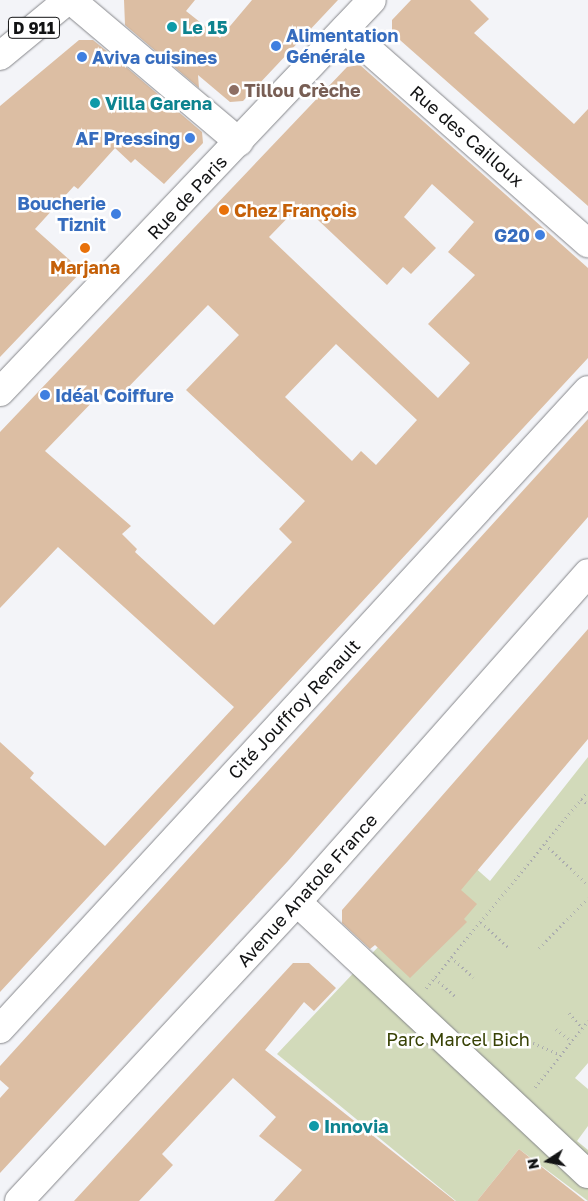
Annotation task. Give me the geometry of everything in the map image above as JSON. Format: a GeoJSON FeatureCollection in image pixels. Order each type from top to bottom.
{"type":"FeatureCollection","features":[{"type":"Feature","properties":{"kind":"street","name":"D 911"},"geometry":{"type":"LineString","coordinates":[[0,56],[69,0]]}},
{"type":"Feature","properties":{"kind":"street"},"geometry":{"type":"LineString","coordinates":[[69,0],[239,142]]}},
{"type":"Feature","properties":{"kind":"street","name":"Rue de Paris"},"geometry":{"type":"LineString","coordinates":[[0,392],[372,0]]}},
{"type":"Feature","properties":{"kind":"street","name":"Rue des Cailloux"},"geometry":{"type":"LineString","coordinates":[[345,29],[588,243]]}},
{"type":"Feature","properties":{"kind":"street","name":"Cité Jouffroy Renault"},"geometry":{"type":"LineString","coordinates":[[0,1028],[588,390]]}},
{"type":"Feature","properties":{"kind":"street","name":"Avenue Anatole France"},"geometry":{"type":"LineString","coordinates":[[19,1201],[297,902],[588,573]]}},
{"type":"Feature","properties":{"kind":"street"},"geometry":{"type":"LineString","coordinates":[[297,902],[409,1009],[588,1174]]}},
{"type":"Feature","properties":{"kind":"path"},"geometry":{"type":"LineString","coordinates":[[409,1009],[588,790]]}},
{"type":"Feature","properties":{"kind":"path"},"geometry":{"type":"LineString","coordinates":[[581,799],[588,804]]}},
{"type":"Feature","properties":{"kind":"path"},"geometry":{"type":"LineString","coordinates":[[545,844],[588,885]]}},
{"type":"Feature","properties":{"kind":"path"},"geometry":{"type":"LineString","coordinates":[[539,948],[588,898]]}},
{"type":"Feature","properties":{"kind":"path"},"geometry":{"type":"LineString","coordinates":[[481,922],[508,947]]}},
{"type":"Feature","properties":{"kind":"path"},"geometry":{"type":"LineString","coordinates":[[451,957],[473,976]]}},
{"type":"Feature","properties":{"kind":"path"},"geometry":{"type":"LineString","coordinates":[[435,978],[455,996]]}},
{"type":"Feature","properties":{"kind":"path"},"geometry":{"type":"LineString","coordinates":[[569,1013],[582,1028]]}},
{"type":"Feature","properties":{"kind":"path"},"geometry":{"type":"LineString","coordinates":[[517,1109],[588,1021]]}},
{"type":"Feature","properties":{"kind":"path"},"geometry":{"type":"LineString","coordinates":[[556,1029],[572,1041]]}},
{"type":"Feature","properties":{"kind":"path"},"geometry":{"type":"LineString","coordinates":[[533,1043],[561,1054]]}},
{"type":"Feature","properties":{"kind":"green space","name":"Parc Marcel Bich"},"geometry":{"type":"Polygon","coordinates":[[[588,757],[588,1063],[575,1078],[588,1089],[588,1126],[577,1141],[588,1150],[588,1201],[519,1149],[477,1201],[456,1201],[277,1054],[463,857],[490,881],[588,757]]]}},
{"type":"Feature","properties":{"kind":"building"},"geometry":{"type":"Polygon","coordinates":[[[124,0],[195,0],[186,11],[220,38],[252,0],[338,0],[243,101],[230,102],[198,75],[199,88],[125,25],[124,0]]]}},
{"type":"Feature","properties":{"kind":"building"},"geometry":{"type":"Polygon","coordinates":[[[411,0],[470,0],[489,19],[474,33],[574,124],[588,109],[588,206],[392,33],[392,20],[411,0]]]}},
{"type":"Feature","properties":{"kind":"building"},"geometry":{"type":"Polygon","coordinates":[[[79,40],[93,40],[125,66],[202,132],[203,143],[164,184],[135,159],[131,163],[115,148],[78,189],[74,186],[35,229],[82,271],[0,357],[0,106],[79,40]]]}},
{"type":"Feature","properties":{"kind":"building"},"geometry":{"type":"Polygon","coordinates":[[[360,65],[588,268],[588,358],[0,992],[0,742],[34,773],[30,778],[105,846],[234,707],[58,547],[0,608],[0,432],[347,67],[360,65]],[[432,184],[404,217],[436,248],[411,274],[403,267],[387,285],[301,204],[269,237],[438,398],[470,363],[428,324],[475,275],[448,252],[474,222],[432,184]],[[208,305],[112,404],[100,394],[45,451],[131,526],[122,534],[137,549],[135,552],[214,625],[292,542],[279,529],[305,501],[186,390],[239,335],[208,305]],[[336,344],[285,397],[352,461],[361,451],[376,465],[417,420],[336,344]]]}},
{"type":"Feature","properties":{"kind":"building"},"geometry":{"type":"Polygon","coordinates":[[[588,419],[588,517],[288,861],[0,1173],[0,1098],[9,1088],[0,1080],[0,1066],[588,419]]]}},
{"type":"Feature","properties":{"kind":"building"},"geometry":{"type":"Polygon","coordinates":[[[588,629],[588,739],[461,890],[477,904],[464,919],[467,922],[410,978],[375,945],[370,949],[342,923],[342,910],[588,629]]]}},
{"type":"Feature","properties":{"kind":"building"},"geometry":{"type":"Polygon","coordinates":[[[293,963],[309,963],[336,988],[314,1011],[304,1002],[265,1050],[455,1201],[274,1201],[302,1170],[259,1136],[276,1117],[233,1078],[162,1154],[173,1165],[139,1201],[74,1201],[293,963]]]}},
{"type":"Feature","properties":{"kind":"building"},"geometry":{"type":"Polygon","coordinates":[[[519,1149],[585,1201],[477,1201],[519,1149]]]}},
{"type":"Feature","properties":{"kind":"place","name":"Le 15"},"geometry":{"type":"Point","coordinates":[172,27]}},
{"type":"Feature","properties":{"kind":"place","name":"Alimentation Générale"},"geometry":{"type":"Point","coordinates":[276,46]}},
{"type":"Feature","properties":{"kind":"place","name":"Aviva cuisines"},"geometry":{"type":"Point","coordinates":[82,57]}},
{"type":"Feature","properties":{"kind":"place","name":"Tillou Crèche"},"geometry":{"type":"Point","coordinates":[234,90]}},
{"type":"Feature","properties":{"kind":"place","name":"Villa Garena"},"geometry":{"type":"Point","coordinates":[95,103]}},
{"type":"Feature","properties":{"kind":"place","name":"AF Pressing"},"geometry":{"type":"Point","coordinates":[190,138]}},
{"type":"Feature","properties":{"kind":"place","name":"Chez François"},"geometry":{"type":"Point","coordinates":[224,210]}},
{"type":"Feature","properties":{"kind":"place","name":"Boucherie Tiznit"},"geometry":{"type":"Point","coordinates":[116,214]}},
{"type":"Feature","properties":{"kind":"place","name":"G20"},"geometry":{"type":"Point","coordinates":[540,235]}},
{"type":"Feature","properties":{"kind":"place","name":"Marjana"},"geometry":{"type":"Point","coordinates":[85,248]}},
{"type":"Feature","properties":{"kind":"place","name":"Idéal Coiffure"},"geometry":{"type":"Point","coordinates":[45,395]}},
{"type":"Feature","properties":{"kind":"place","name":"Innovia"},"geometry":{"type":"Point","coordinates":[314,1126]}}]}
